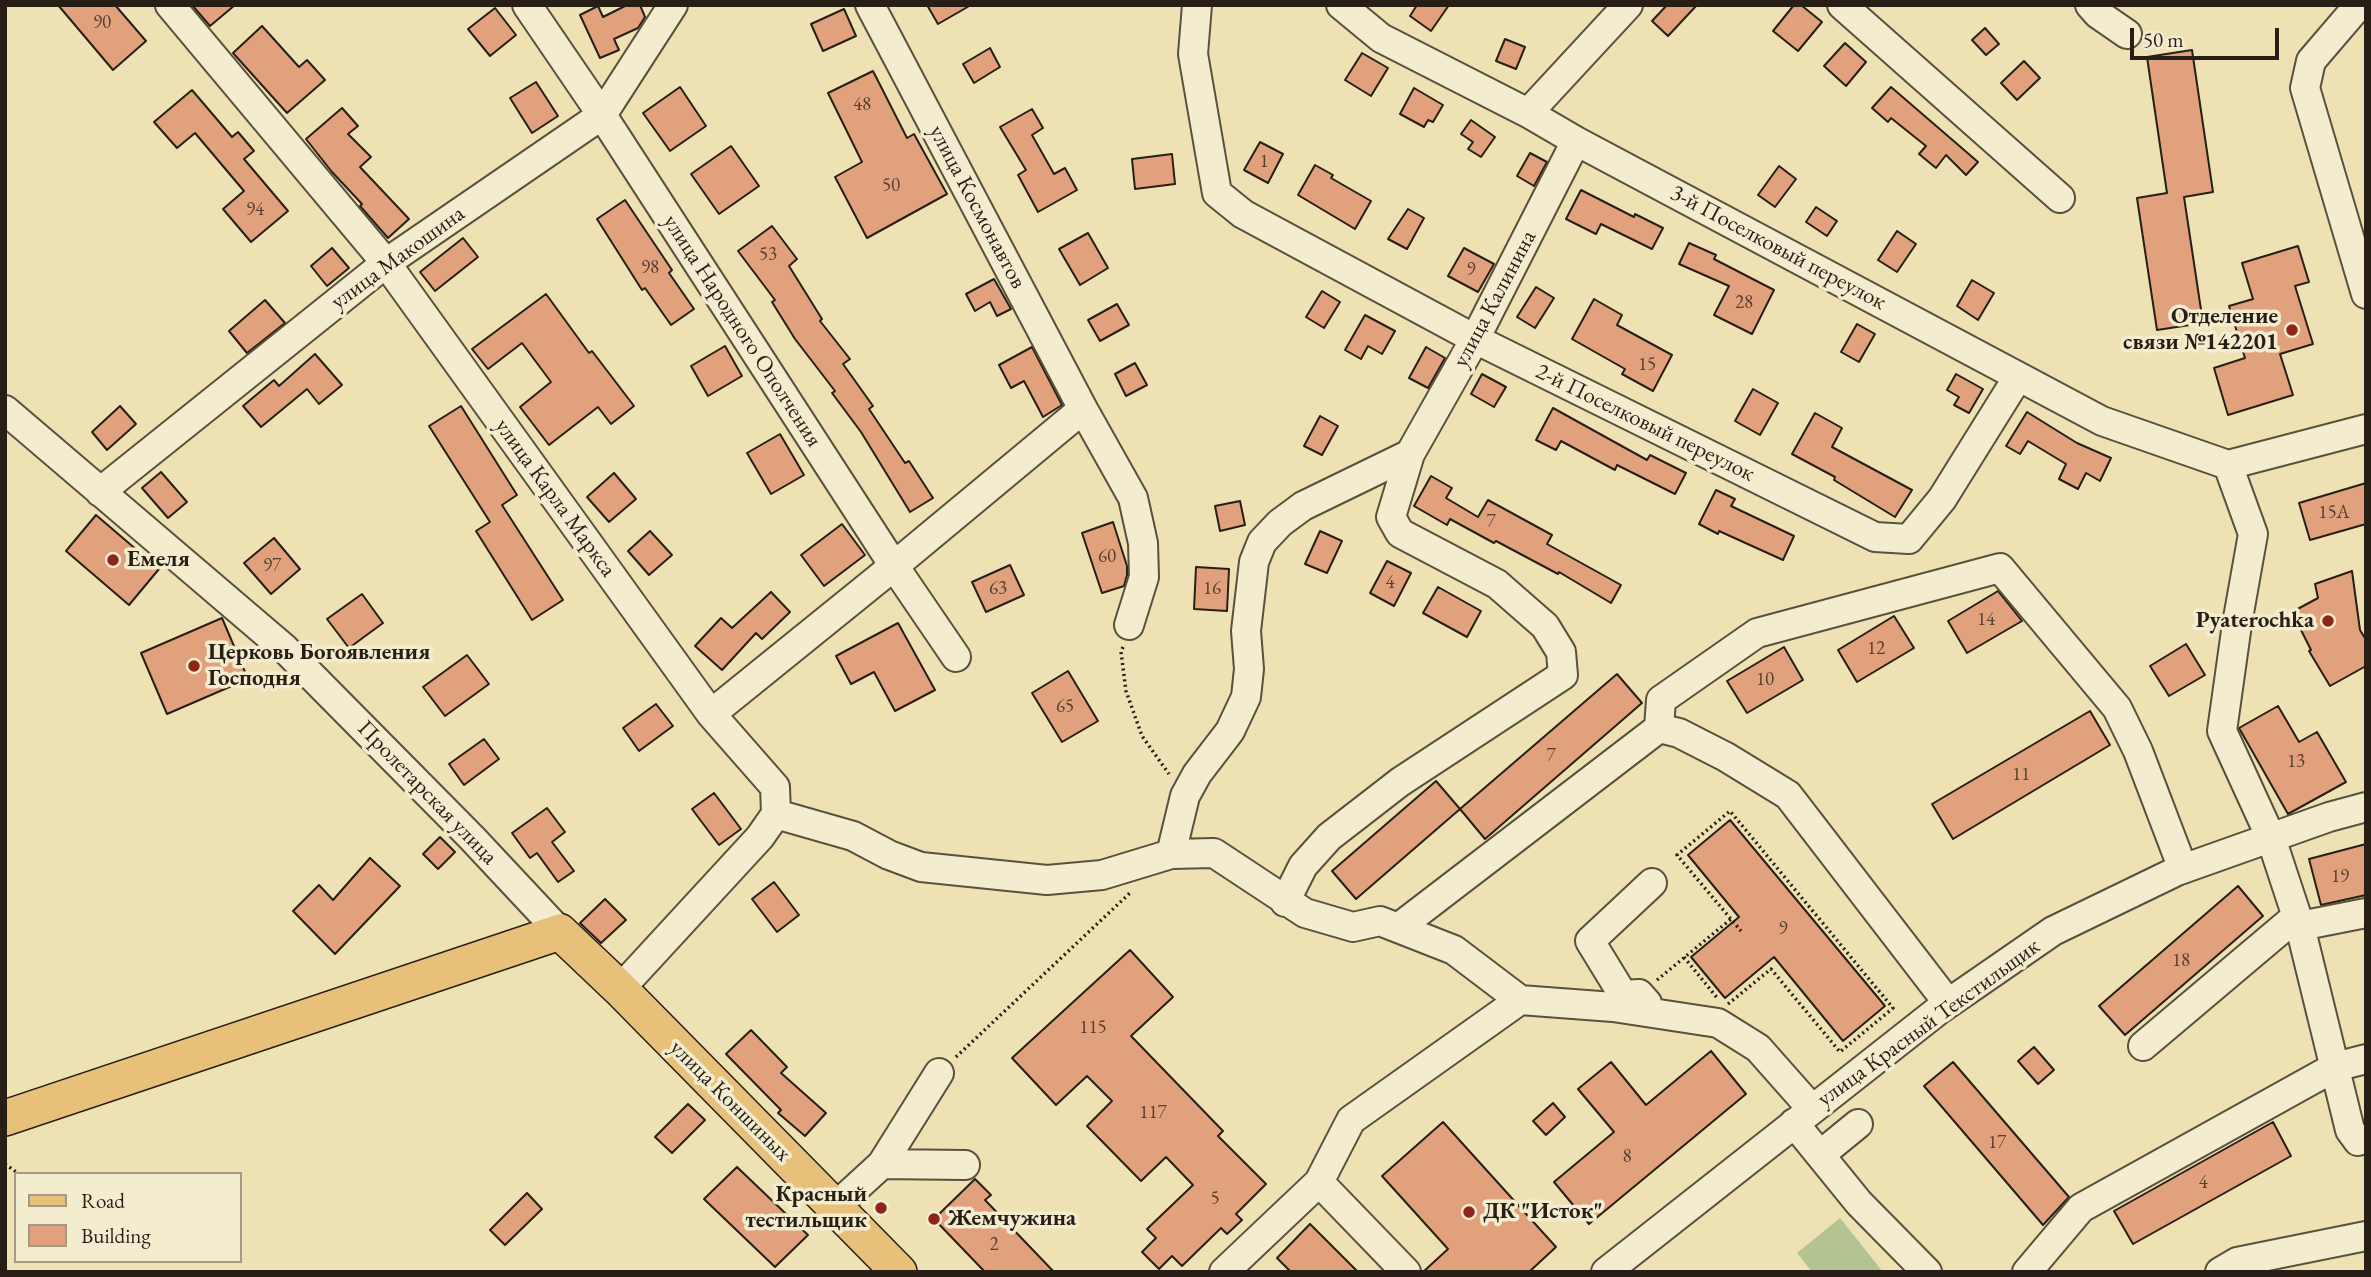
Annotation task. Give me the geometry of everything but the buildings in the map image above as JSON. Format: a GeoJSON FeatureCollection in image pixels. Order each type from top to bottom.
{"type":"FeatureCollection","features":[{"type":"Feature","properties":{"kind":"main road","name":"улица Коншиных"},"geometry":{"type":"LineString","coordinates":[[560,932],[620,989],[899,1272]]}},
{"type":"Feature","properties":{"kind":"main road"},"geometry":{"type":"LineString","coordinates":[[5,1118],[560,932]]}},
{"type":"Feature","properties":{"kind":"street","name":"улица Карла Маркса"},"geometry":{"type":"LineString","coordinates":[[170,5],[386,263],[711,714],[775,787],[776,814]]}},
{"type":"Feature","properties":{"kind":"street","name":"улица Народного Ополчения"},"geometry":{"type":"LineString","coordinates":[[527,5],[602,115],[894,566],[956,657]]}},
{"type":"Feature","properties":{"kind":"street","name":"улица Макошина"},"geometry":{"type":"LineString","coordinates":[[100,492],[386,263],[602,115],[673,5]]}},
{"type":"Feature","properties":{"kind":"street","name":"улица Космонавтов"},"geometry":{"type":"LineString","coordinates":[[870,5],[1083,410],[1133,498],[1143,543],[1144,577],[1129,625]]}},
{"type":"Feature","properties":{"kind":"street","name":"2-й Поселковый переулок"},"geometry":{"type":"LineString","coordinates":[[1197,5],[1193,54],[1217,193],[1243,214],[1475,339],[1875,537],[1909,539],[1942,499],[2018,377]]}},
{"type":"Feature","properties":{"kind":"street","name":"3-й Поселковый переулок"},"geometry":{"type":"LineString","coordinates":[[1340,5],[1381,37],[2102,421],[2228,465]]}},
{"type":"Feature","properties":{"kind":"street"},"geometry":{"type":"LineString","coordinates":[[1528,113],[1628,5]]}},
{"type":"Feature","properties":{"kind":"street"},"geometry":{"type":"LineString","coordinates":[[1842,5],[2060,198]]}},
{"type":"Feature","properties":{"kind":"street"},"geometry":{"type":"LineString","coordinates":[[2090,5],[2098,15],[2127,34]]}},
{"type":"Feature","properties":{"kind":"street"},"geometry":{"type":"LineString","coordinates":[[2359,5],[2311,61],[2305,88],[2366,294]]}},
{"type":"Feature","properties":{"kind":"street","name":"улица Калинина"},"geometry":{"type":"LineString","coordinates":[[1285,902],[1303,866],[1329,837],[1410,775],[1563,675],[1561,652],[1545,626],[1497,584],[1401,533],[1391,517],[1410,454],[1475,339],[1576,141]]}},
{"type":"Feature","properties":{"kind":"street","name":"Пролетарская улица"},"geometry":{"type":"LineString","coordinates":[[5,410],[285,649],[472,838],[560,932]]}},
{"type":"Feature","properties":{"kind":"street"},"geometry":{"type":"LineString","coordinates":[[711,714],[1083,410]]}},
{"type":"Feature","properties":{"kind":"street"},"geometry":{"type":"LineString","coordinates":[[2366,429],[2228,465],[2253,534],[2222,731],[2271,838],[2299,921],[2350,1130],[2358,1141],[2366,1139]]}},
{"type":"Feature","properties":{"kind":"street"},"geometry":{"type":"LineString","coordinates":[[1171,855],[1185,796],[1197,774],[1230,731],[1246,697],[1249,669],[1246,631],[1254,562],[1262,542],[1280,523],[1303,506],[1410,454]]}},
{"type":"Feature","properties":{"kind":"street"},"geometry":{"type":"LineString","coordinates":[[1398,928],[1659,728],[1661,701],[1757,633],[2000,568],[2117,708],[2138,751],[2183,869]]}},
{"type":"Feature","properties":{"kind":"street"},"geometry":{"type":"LineString","coordinates":[[1659,728],[1679,733],[1726,757],[1788,795],[1948,1003]]}},
{"type":"Feature","properties":{"kind":"street","name":"улица Красный Текстильщик"},"geometry":{"type":"LineString","coordinates":[[1611,1270],[1948,1003],[2053,931],[2183,869],[2329,817],[2366,807]]}},
{"type":"Feature","properties":{"kind":"street"},"geometry":{"type":"LineString","coordinates":[[620,989],[760,837],[776,814],[853,836],[889,855],[922,867],[1035,879],[1102,874],[1171,855],[1214,853],[1305,913],[1353,928],[1380,921],[1454,950],[1520,1000],[1613,1007],[1648,1003]]}},
{"type":"Feature","properties":{"kind":"street"},"geometry":{"type":"LineString","coordinates":[[1652,883],[1590,941],[1623,995],[1718,1023],[1758,1048],[1803,1116],[1820,1155],[1859,1203],[1927,1272]]}},
{"type":"Feature","properties":{"kind":"street"},"geometry":{"type":"LineString","coordinates":[[2143,1046],[2286,928],[2299,921],[2366,913]]}},
{"type":"Feature","properties":{"kind":"street"},"geometry":{"type":"LineString","coordinates":[[1224,1272],[1319,1182],[1351,1120],[1520,1000]]}},
{"type":"Feature","properties":{"kind":"street"},"geometry":{"type":"LineString","coordinates":[[2027,1272],[2081,1208],[2335,1067],[2366,1059]]}},
{"type":"Feature","properties":{"kind":"street"},"geometry":{"type":"LineString","coordinates":[[835,1207],[882,1164],[939,1073]]}},
{"type":"Feature","properties":{"kind":"street"},"geometry":{"type":"LineString","coordinates":[[1820,1155],[1858,1124]]}},
{"type":"Feature","properties":{"kind":"street"},"geometry":{"type":"LineString","coordinates":[[882,1164],[965,1165]]}},
{"type":"Feature","properties":{"kind":"street"},"geometry":{"type":"LineString","coordinates":[[1319,1182],[1406,1272]]}},
{"type":"Feature","properties":{"kind":"street"},"geometry":{"type":"LineString","coordinates":[[2221,1272],[2237,1262],[2366,1236]]}},
{"type":"Feature","properties":{"kind":"path"},"geometry":{"type":"LineString","coordinates":[[1129,625],[1121,652],[1126,691],[1142,736],[1185,796]]}},
{"type":"Feature","properties":{"kind":"path"},"geometry":{"type":"LineString","coordinates":[[1684,957],[1725,1007],[1771,969],[1840,1052],[1893,1008],[1802,903],[1730,811],[1677,855],[1741,931]]}},
{"type":"Feature","properties":{"kind":"path"},"geometry":{"type":"LineString","coordinates":[[1705,832],[1710,837]]}},
{"type":"Feature","properties":{"kind":"path"},"geometry":{"type":"LineString","coordinates":[[939,1073],[1133,890]]}},
{"type":"Feature","properties":{"kind":"path"},"geometry":{"type":"LineString","coordinates":[[1648,1003],[1637,997],[1731,919]]}},
{"type":"Feature","properties":{"kind":"path"},"geometry":{"type":"LineString","coordinates":[[1864,1023],[1869,1028]]}},
{"type":"Feature","properties":{"kind":"green space"},"geometry":{"type":"Polygon","coordinates":[[[1840,1218],[1883,1272],[1812,1272],[1797,1253],[1840,1218]]]}},
{"type":"Feature","properties":{"kind":"place","name":"Отделение связи №142201"},"geometry":{"type":"Point","coordinates":[2292,330]}},
{"type":"Feature","properties":{"kind":"place","name":"Емеля"},"geometry":{"type":"Point","coordinates":[113,560]}},
{"type":"Feature","properties":{"kind":"place","name":"Pyaterochka"},"geometry":{"type":"Point","coordinates":[2328,621]}},
{"type":"Feature","properties":{"kind":"place","name":"Церковь Богоявления Господня"},"geometry":{"type":"Point","coordinates":[194,666]}},
{"type":"Feature","properties":{"kind":"place","name":"Красный тестильщик"},"geometry":{"type":"Point","coordinates":[881,1208]}},
{"type":"Feature","properties":{"kind":"place","name":"ДК \"Исток\""},"geometry":{"type":"Point","coordinates":[1469,1212]}},
{"type":"Feature","properties":{"kind":"place","name":"Жемчужина"},"geometry":{"type":"Point","coordinates":[934,1219]}}]}
